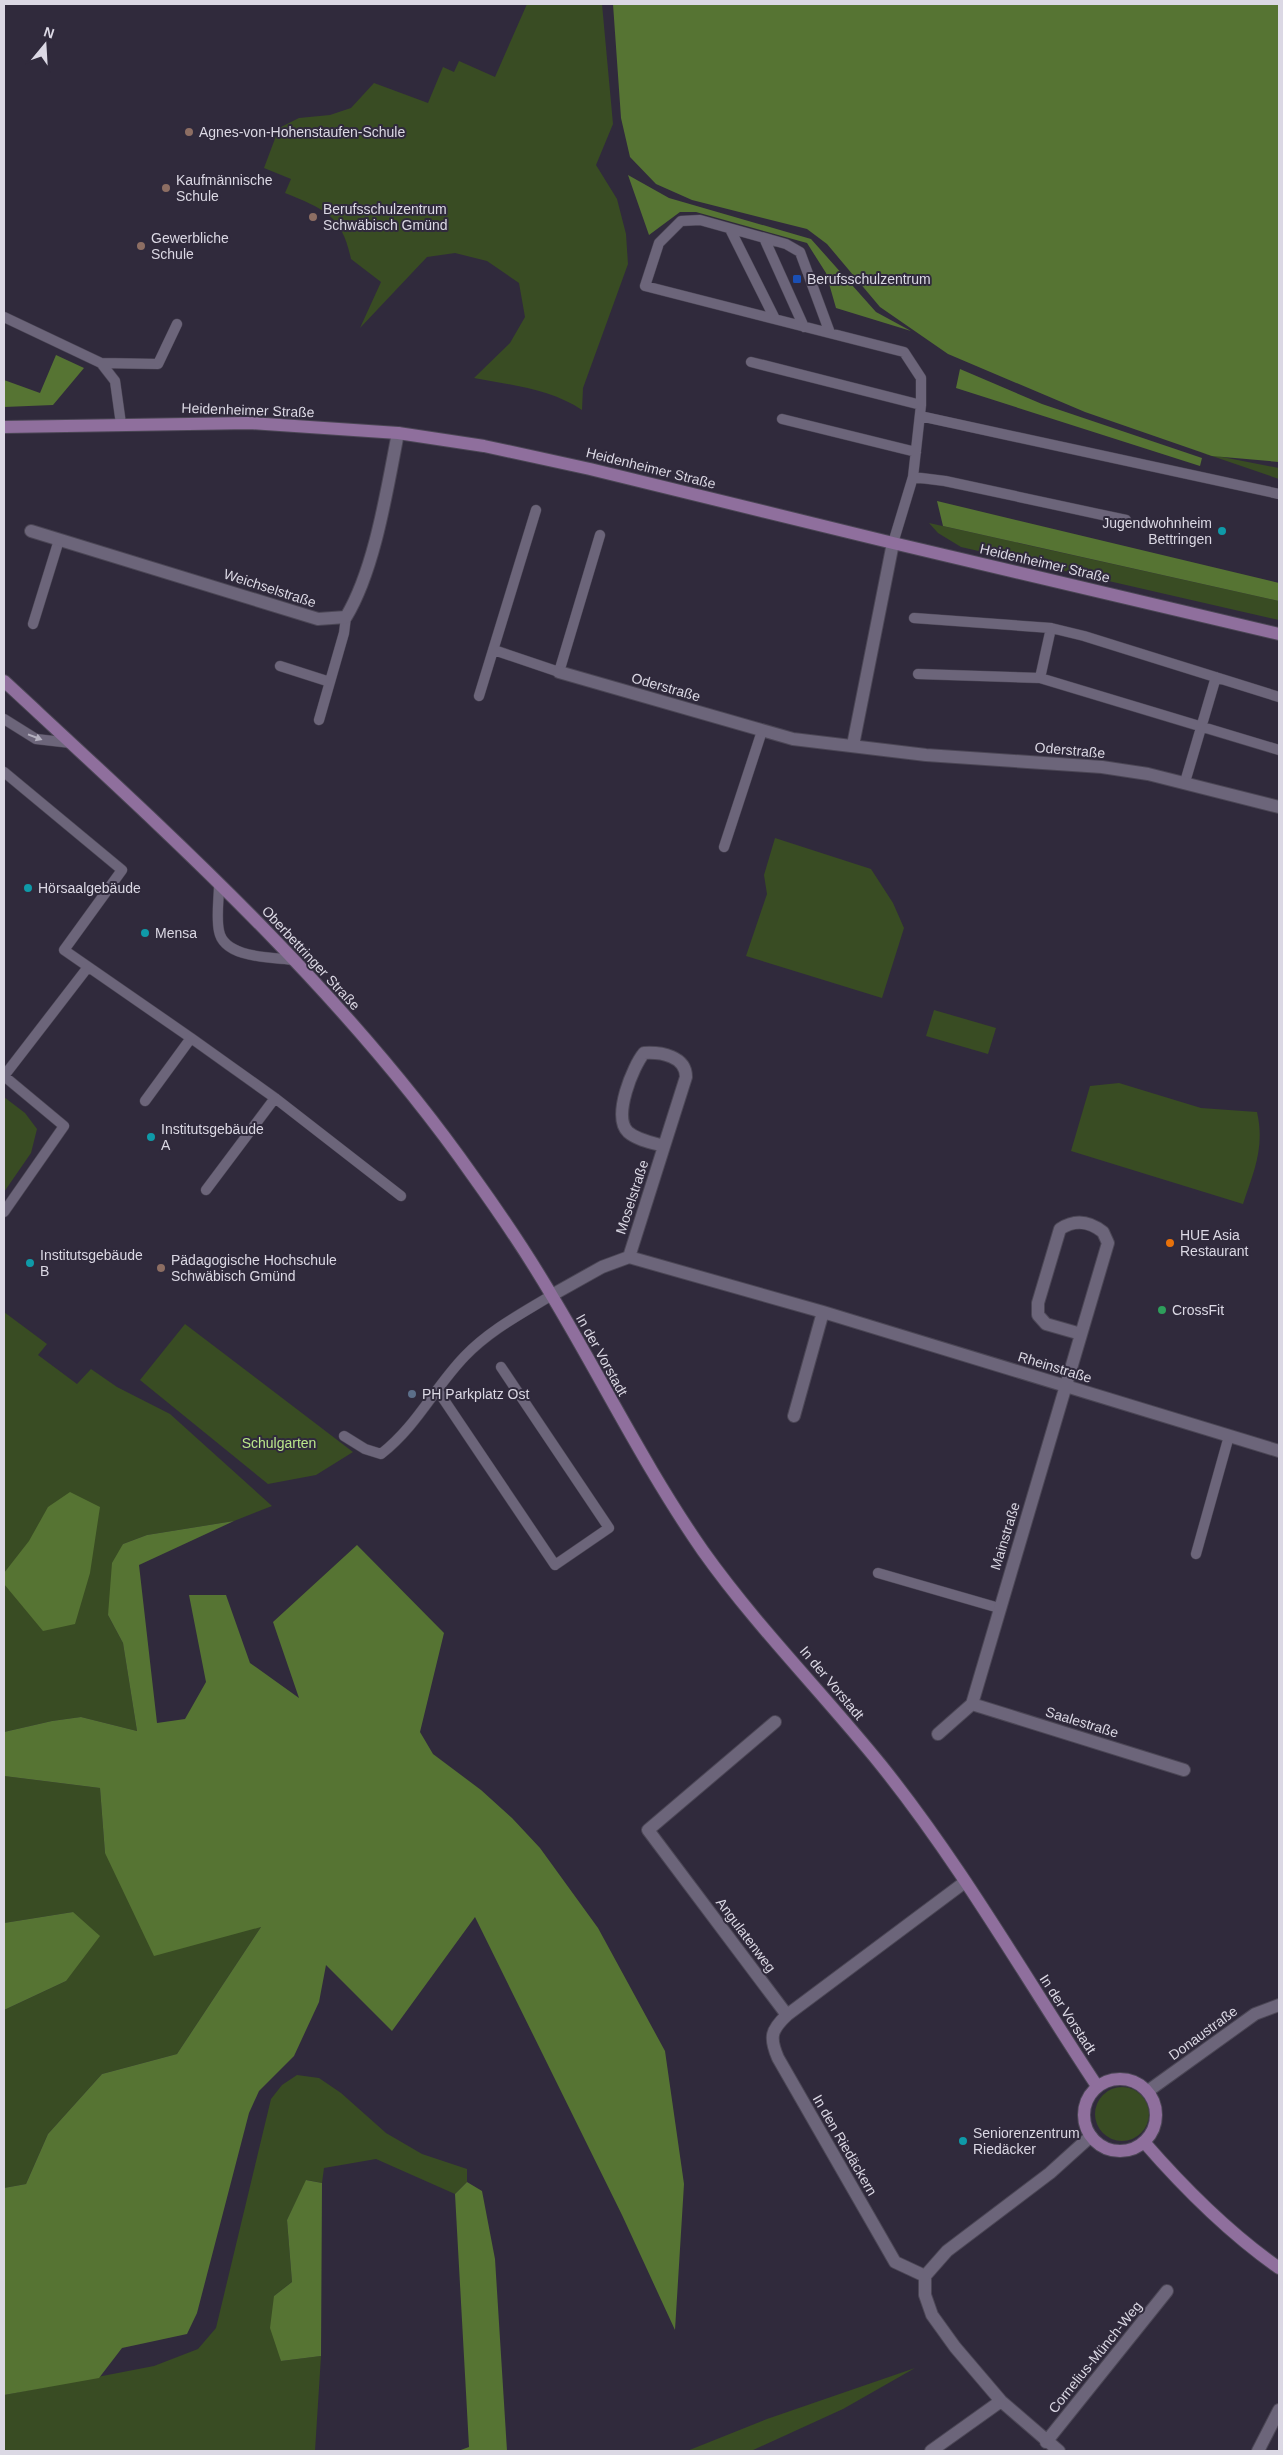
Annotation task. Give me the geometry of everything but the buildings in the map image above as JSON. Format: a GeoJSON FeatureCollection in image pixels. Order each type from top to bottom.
{"type":"FeatureCollection","features":[{"type":"Feature","properties":{"kind":"street","name":"Heidenheimer Straße"},"geometry":{"type":"LineString","coordinates":[[4,427],[250,423],[398,433],[484,446],[590,468],[893,543],[1279,634]]}},
{"type":"Feature","properties":{"kind":"street"},"geometry":{"type":"LineString","coordinates":[[346,617],[358,598],[369,560],[385,500],[398,433]]}},
{"type":"Feature","properties":{"kind":"street","name":"Weichselstraße"},"geometry":{"type":"LineString","coordinates":[[31,531],[318,619],[346,617]]}},
{"type":"Feature","properties":{"kind":"street"},"geometry":{"type":"LineString","coordinates":[[854,745],[893,543]]}},
{"type":"Feature","properties":{"kind":"street","name":"Oderstraße"},"geometry":{"type":"LineString","coordinates":[[559,672],[762,731],[793,738],[926,755],[1102,767],[1185,782],[1279,807]]}},
{"type":"Feature","properties":{"kind":"street","name":"Oberbettringer Straße"},"geometry":{"type":"LineString","coordinates":[[4,681],[72,743],[220,885],[294,960],[384,1060],[432,1120],[504,1221],[552,1295]]}},
{"type":"Feature","properties":{"kind":"street","name":"Moselstraße"},"geometry":{"type":"LineString","coordinates":[[629,1257],[686,1077],[686,1071],[679,1060],[657,1052],[644,1053],[637,1061],[621,1109],[623,1124],[627,1132],[637,1138],[664,1146]]}},
{"type":"Feature","properties":{"kind":"street","name":"Mainstraße"},"geometry":{"type":"LineString","coordinates":[[972,1704],[1108,1243],[1103,1232],[1080,1221],[1069,1223],[1060,1229],[1038,1315],[1046,1324],[1081,1334]]}},
{"type":"Feature","properties":{"kind":"street"},"geometry":{"type":"LineString","coordinates":[[552,1295],[602,1267],[629,1257]]}},
{"type":"Feature","properties":{"kind":"street","name":"Rheinstraße"},"geometry":{"type":"LineString","coordinates":[[629,1257],[823,1312],[1279,1451]]}},
{"type":"Feature","properties":{"kind":"street","name":"In der Vorstadt"},"geometry":{"type":"LineString","coordinates":[[552,1295],[642,1457],[707,1556],[754,1616],[882,1766],[926,1824],[1097,2086]]}},
{"type":"Feature","properties":{"kind":"street"},"geometry":{"type":"LineString","coordinates":[[794,1416],[823,1312]]}},
{"type":"Feature","properties":{"kind":"street"},"geometry":{"type":"LineString","coordinates":[[938,1734],[972,1704]]}},
{"type":"Feature","properties":{"kind":"street","name":"Saalestraße"},"geometry":{"type":"LineString","coordinates":[[972,1704],[1184,1770]]}},
{"type":"Feature","properties":{"kind":"street","name":"Angulatenweg"},"geometry":{"type":"LineString","coordinates":[[775,1722],[648,1830],[787,2014]]}},
{"type":"Feature","properties":{"kind":"street"},"geometry":{"type":"LineString","coordinates":[[787,2014],[965,1882]]}},
{"type":"Feature","properties":{"kind":"street","name":"Donaustraße"},"geometry":{"type":"LineString","coordinates":[[1148,2091],[1255,2014],[1279,2005]]}},
{"type":"Feature","properties":{"kind":"street","name":"In den Riedäckern"},"geometry":{"type":"LineString","coordinates":[[787,2014],[773,2030],[772,2040],[778,2058],[895,2262],[925,2276]]}},
{"type":"Feature","properties":{"kind":"street"},"geometry":{"type":"LineString","coordinates":[[1118,2078],[1134,2082],[1148,2091],[1154,2101],[1156,2117],[1151,2134],[1144,2142],[1134,2148],[1116,2150],[1099,2144],[1091,2136],[1085,2126],[1085,2104],[1097,2086],[1118,2078]]}},
{"type":"Feature","properties":{"kind":"street"},"geometry":{"type":"LineString","coordinates":[[1059,2451],[1046,2442],[1001,2401],[954,2347],[932,2315],[925,2295],[925,2276],[947,2251],[1050,2173],[1091,2136]]}},
{"type":"Feature","properties":{"kind":"street"},"geometry":{"type":"LineString","coordinates":[[1144,2142],[1206,2208],[1279,2268]]}},
{"type":"Feature","properties":{"kind":"street","name":"Cornelius-Münch-Weg"},"geometry":{"type":"LineString","coordinates":[[1046,2442],[1167,2291]]}},
{"type":"Feature","properties":{"kind":"street"},"geometry":{"type":"LineString","coordinates":[[931,2451],[1001,2401]]}},
{"type":"Feature","properties":{"kind":"street"},"geometry":{"type":"LineString","coordinates":[[1258,2451],[1279,2410]]}},
{"type":"Feature","properties":{"kind":"lane"},"geometry":{"type":"LineString","coordinates":[[830,334],[800,252],[786,244],[700,220],[681,221],[658,243],[645,286],[830,334],[904,352],[921,378],[921,406],[913,477],[893,543]]}},
{"type":"Feature","properties":{"kind":"lane"},"geometry":{"type":"LineString","coordinates":[[730,229],[776,319]]}},
{"type":"Feature","properties":{"kind":"lane"},"geometry":{"type":"LineString","coordinates":[[764,238],[804,327]]}},
{"type":"Feature","properties":{"kind":"lane"},"geometry":{"type":"LineString","coordinates":[[4,317],[102,363],[158,364],[177,324]]}},
{"type":"Feature","properties":{"kind":"lane"},"geometry":{"type":"LineString","coordinates":[[751,362],[921,406]]}},
{"type":"Feature","properties":{"kind":"lane"},"geometry":{"type":"LineString","coordinates":[[102,363],[115,381],[121,424]]}},
{"type":"Feature","properties":{"kind":"lane"},"geometry":{"type":"LineString","coordinates":[[920,416],[1279,494]]}},
{"type":"Feature","properties":{"kind":"lane"},"geometry":{"type":"LineString","coordinates":[[782,419],[916,452]]}},
{"type":"Feature","properties":{"kind":"lane"},"geometry":{"type":"LineString","coordinates":[[913,477],[945,481],[1126,520]]}},
{"type":"Feature","properties":{"kind":"lane"},"geometry":{"type":"LineString","coordinates":[[479,696],[536,510]]}},
{"type":"Feature","properties":{"kind":"lane"},"geometry":{"type":"LineString","coordinates":[[494,650],[559,672],[600,536]]}},
{"type":"Feature","properties":{"kind":"lane"},"geometry":{"type":"LineString","coordinates":[[33,624],[59,540]]}},
{"type":"Feature","properties":{"kind":"lane"},"geometry":{"type":"LineString","coordinates":[[319,720],[344,633],[346,617]]}},
{"type":"Feature","properties":{"kind":"lane"},"geometry":{"type":"LineString","coordinates":[[914,618],[1051,628],[1084,636],[1279,697]]}},
{"type":"Feature","properties":{"kind":"lane"},"geometry":{"type":"LineString","coordinates":[[1040,678],[1051,628]]}},
{"type":"Feature","properties":{"kind":"lane"},"geometry":{"type":"LineString","coordinates":[[280,666],[330,682]]}},
{"type":"Feature","properties":{"kind":"lane"},"geometry":{"type":"LineString","coordinates":[[918,674],[1040,678],[1279,750]]}},
{"type":"Feature","properties":{"kind":"lane"},"geometry":{"type":"LineString","coordinates":[[1185,782],[1216,677]]}},
{"type":"Feature","properties":{"kind":"lane"},"geometry":{"type":"LineString","coordinates":[[4,719],[36,739],[72,743]]}},
{"type":"Feature","properties":{"kind":"lane"},"geometry":{"type":"LineString","coordinates":[[724,847],[762,731]]}},
{"type":"Feature","properties":{"kind":"lane"},"geometry":{"type":"LineString","coordinates":[[4,772],[122,870],[64,950],[275,1098],[401,1196]]}},
{"type":"Feature","properties":{"kind":"lane"},"geometry":{"type":"LineString","coordinates":[[220,885],[219,933],[228,946],[240,953],[294,960]]}},
{"type":"Feature","properties":{"kind":"lane"},"geometry":{"type":"LineString","coordinates":[[4,1212],[64,1126],[4,1076],[88,966]]}},
{"type":"Feature","properties":{"kind":"lane"},"geometry":{"type":"LineString","coordinates":[[145,1101],[191,1038]]}},
{"type":"Feature","properties":{"kind":"lane"},"geometry":{"type":"LineString","coordinates":[[206,1190],[275,1098]]}},
{"type":"Feature","properties":{"kind":"lane"},"geometry":{"type":"LineString","coordinates":[[344,1436],[365,1449],[380,1454],[400,1439],[464,1357],[493,1331],[552,1295]]}},
{"type":"Feature","properties":{"kind":"lane"},"geometry":{"type":"LineString","coordinates":[[438,1391],[555,1565],[609,1528],[501,1367]]}},
{"type":"Feature","properties":{"kind":"lane"},"geometry":{"type":"LineString","coordinates":[[1196,1554],[1229,1436]]}},
{"type":"Feature","properties":{"kind":"lane"},"geometry":{"type":"LineString","coordinates":[[878,1573],[999,1608]]}},
{"type":"Feature","properties":{"kind":"green space"},"geometry":{"type":"Polygon","coordinates":[[[527,4],[602,4],[613,124],[596,165],[617,199],[626,234],[628,264],[583,388],[582,410],[544,392],[474,378],[510,343],[525,317],[519,283],[487,261],[455,253],[427,257],[360,328],[381,282],[351,259],[342,232],[329,216],[321,209],[285,193],[291,179],[264,168],[279,128],[299,118],[330,115],[351,108],[374,83],[428,103],[443,67],[454,72],[459,61],[495,77],[527,4]]]}},
{"type":"Feature","properties":{"kind":"green space"},"geometry":{"type":"Polygon","coordinates":[[[613,4],[1279,4],[1279,462],[1212,456],[1085,412],[948,354],[880,307],[827,244],[807,229],[692,200],[656,184],[630,157],[621,118],[613,4]]]}},
{"type":"Feature","properties":{"kind":"green space"},"geometry":{"type":"Polygon","coordinates":[[[628,175],[669,198],[811,239],[876,312],[911,331],[836,308],[826,273],[807,243],[696,212],[680,212],[649,235],[628,175]]]}},
{"type":"Feature","properties":{"kind":"green space"},"geometry":{"type":"Polygon","coordinates":[[[56,355],[84,368],[53,405],[4,407],[4,380],[40,393],[56,355]]]}},
{"type":"Feature","properties":{"kind":"green space"},"geometry":{"type":"Polygon","coordinates":[[[960,369],[1042,404],[1202,458],[1200,466],[956,388],[960,369]]]}},
{"type":"Feature","properties":{"kind":"green space"},"geometry":{"type":"Polygon","coordinates":[[[1202,453],[1279,468],[1279,479],[1212,456],[1202,453]]]}},
{"type":"Feature","properties":{"kind":"green space"},"geometry":{"type":"Polygon","coordinates":[[[937,501],[1279,583],[1279,601],[943,526],[937,501]]]}},
{"type":"Feature","properties":{"kind":"green space"},"geometry":{"type":"Polygon","coordinates":[[[929,523],[1279,601],[1279,620],[961,547],[938,533],[929,523]]]}},
{"type":"Feature","properties":{"kind":"green space"},"geometry":{"type":"Polygon","coordinates":[[[775,838],[871,869],[893,903],[904,928],[882,998],[746,956],[767,894],[764,875],[775,838]]]}},
{"type":"Feature","properties":{"kind":"green space"},"geometry":{"type":"Polygon","coordinates":[[[934,1010],[996,1028],[988,1054],[926,1036],[934,1010]]]}},
{"type":"Feature","properties":{"kind":"green space"},"geometry":{"type":"Polygon","coordinates":[[[1119,1083],[1201,1108],[1257,1112],[1260,1136],[1259,1148],[1243,1204],[1071,1151],[1090,1086],[1119,1083]]]}},
{"type":"Feature","properties":{"kind":"green space"},"geometry":{"type":"Polygon","coordinates":[[[4,1097],[25,1113],[37,1129],[31,1153],[4,1192],[4,1097]]]}},
{"type":"Feature","properties":{"kind":"green space"},"geometry":{"type":"Polygon","coordinates":[[[4,1312],[47,1344],[38,1355],[77,1384],[91,1369],[117,1387],[170,1414],[272,1506],[234,1521],[147,1535],[123,1544],[108,1615],[123,1643],[137,1731],[81,1717],[52,1721],[4,1732],[4,1312]]]}},
{"type":"Feature","properties":{"kind":"green space","name":"Schulgarten"},"geometry":{"type":"Polygon","coordinates":[[[185,1324],[353,1452],[316,1475],[268,1484],[140,1380],[185,1324]]]}},
{"type":"Feature","properties":{"kind":"green space"},"geometry":{"type":"Polygon","coordinates":[[[70,1492],[100,1507],[90,1573],[75,1624],[43,1631],[4,1584],[4,1573],[29,1541],[48,1507],[70,1492]]]}},
{"type":"Feature","properties":{"kind":"green space"},"geometry":{"type":"Polygon","coordinates":[[[234,1521],[139,1565],[157,1723],[185,1719],[206,1682],[189,1595],[226,1595],[250,1663],[299,1698],[273,1622],[357,1545],[444,1633],[420,1732],[433,1754],[481,1790],[512,1818],[540,1848],[598,1928],[665,2051],[684,2184],[675,2330],[622,2215],[475,1917],[392,2031],[326,1965],[319,2002],[294,2056],[259,2091],[249,2113],[197,2313],[187,2334],[122,2348],[99,2378],[4,2395],[4,2188],[26,2184],[48,2134],[102,2074],[177,2054],[261,1927],[154,1956],[105,1853],[100,1788],[4,1776],[4,1732],[52,1721],[81,1717],[137,1731],[123,1643],[108,1615],[112,1563],[123,1544],[147,1535],[234,1521]]]}},
{"type":"Feature","properties":{"kind":"green space"},"geometry":{"type":"Polygon","coordinates":[[[4,1776],[100,1788],[105,1853],[261,1927],[177,2054],[102,2074],[48,2134],[26,2184],[4,2188],[4,2010],[66,1981],[73,1912],[4,1923],[4,1776]]]}},
{"type":"Feature","properties":{"kind":"green space"},"geometry":{"type":"Polygon","coordinates":[[[73,1912],[100,1936],[66,1981],[4,2010],[4,1923],[73,1912]]]}},
{"type":"Feature","properties":{"kind":"green space"},"geometry":{"type":"Polygon","coordinates":[[[297,2075],[319,2078],[341,2093],[386,2133],[422,2154],[467,2169],[467,2182],[455,2194],[376,2159],[324,2168],[322,2183],[307,2180],[287,2220],[292,2282],[274,2296],[281,2361],[321,2356],[315,2451],[4,2451],[4,2395],[154,2366],[198,2349],[216,2328],[271,2099],[282,2085],[297,2075]]]}},
{"type":"Feature","properties":{"kind":"green space"},"geometry":{"type":"Polygon","coordinates":[[[1122,2087],[1132,2089],[1141,2095],[1147,2104],[1149,2114],[1147,2124],[1141,2133],[1132,2139],[1122,2141],[1112,2139],[1103,2133],[1097,2124],[1095,2114],[1097,2104],[1103,2095],[1112,2089],[1122,2087]]]}},
{"type":"Feature","properties":{"kind":"green space"},"geometry":{"type":"Polygon","coordinates":[[[306,2180],[322,2183],[321,2356],[281,2361],[270,2328],[274,2296],[292,2282],[287,2220],[306,2180]]]}},
{"type":"Feature","properties":{"kind":"green space"},"geometry":{"type":"Polygon","coordinates":[[[467,2182],[482,2191],[495,2259],[507,2451],[458,2451],[469,2447],[455,2194],[467,2182]]]}},
{"type":"Feature","properties":{"kind":"green space"},"geometry":{"type":"Polygon","coordinates":[[[915,2368],[843,2409],[751,2451],[687,2451],[767,2419],[915,2368]]]}},
{"type":"Feature","properties":{"kind":"place","name":"Agnes-von-Hohenstaufen-Schule"},"geometry":{"type":"Point","coordinates":[189,132]}},
{"type":"Feature","properties":{"kind":"place","name":"Kaufmännische Schule"},"geometry":{"type":"Point","coordinates":[166,188]}},
{"type":"Feature","properties":{"kind":"place","name":"Berufsschulzentrum Schwäbisch Gmünd"},"geometry":{"type":"Point","coordinates":[313,217]}},
{"type":"Feature","properties":{"kind":"place","name":"Gewerbliche Schule"},"geometry":{"type":"Point","coordinates":[141,246]}},
{"type":"Feature","properties":{"kind":"place","name":"Berufsschulzentrum"},"geometry":{"type":"Point","coordinates":[797,279]}},
{"type":"Feature","properties":{"kind":"place","name":"Jugendwohnheim Bettringen"},"geometry":{"type":"Point","coordinates":[1222,531]}},
{"type":"Feature","properties":{"kind":"place","name":"Hörsaalgebäude"},"geometry":{"type":"Point","coordinates":[28,888]}},
{"type":"Feature","properties":{"kind":"place","name":"Mensa"},"geometry":{"type":"Point","coordinates":[145,933]}},
{"type":"Feature","properties":{"kind":"place","name":"Institutsgebäude A"},"geometry":{"type":"Point","coordinates":[151,1137]}},
{"type":"Feature","properties":{"kind":"place","name":"HUE Asia Restaurant"},"geometry":{"type":"Point","coordinates":[1170,1243]}},
{"type":"Feature","properties":{"kind":"place","name":"Institutsgebäude B"},"geometry":{"type":"Point","coordinates":[30,1263]}},
{"type":"Feature","properties":{"kind":"place","name":"Pädagogische Hochschule Schwäbisch Gmünd"},"geometry":{"type":"Point","coordinates":[161,1268]}},
{"type":"Feature","properties":{"kind":"place","name":"CrossFit"},"geometry":{"type":"Point","coordinates":[1162,1310]}},
{"type":"Feature","properties":{"kind":"place","name":"PH Parkplatz Ost"},"geometry":{"type":"Point","coordinates":[412,1394]}},
{"type":"Feature","properties":{"kind":"place","name":"Seniorenzentrum Riedäcker"},"geometry":{"type":"Point","coordinates":[963,2141]}}]}
